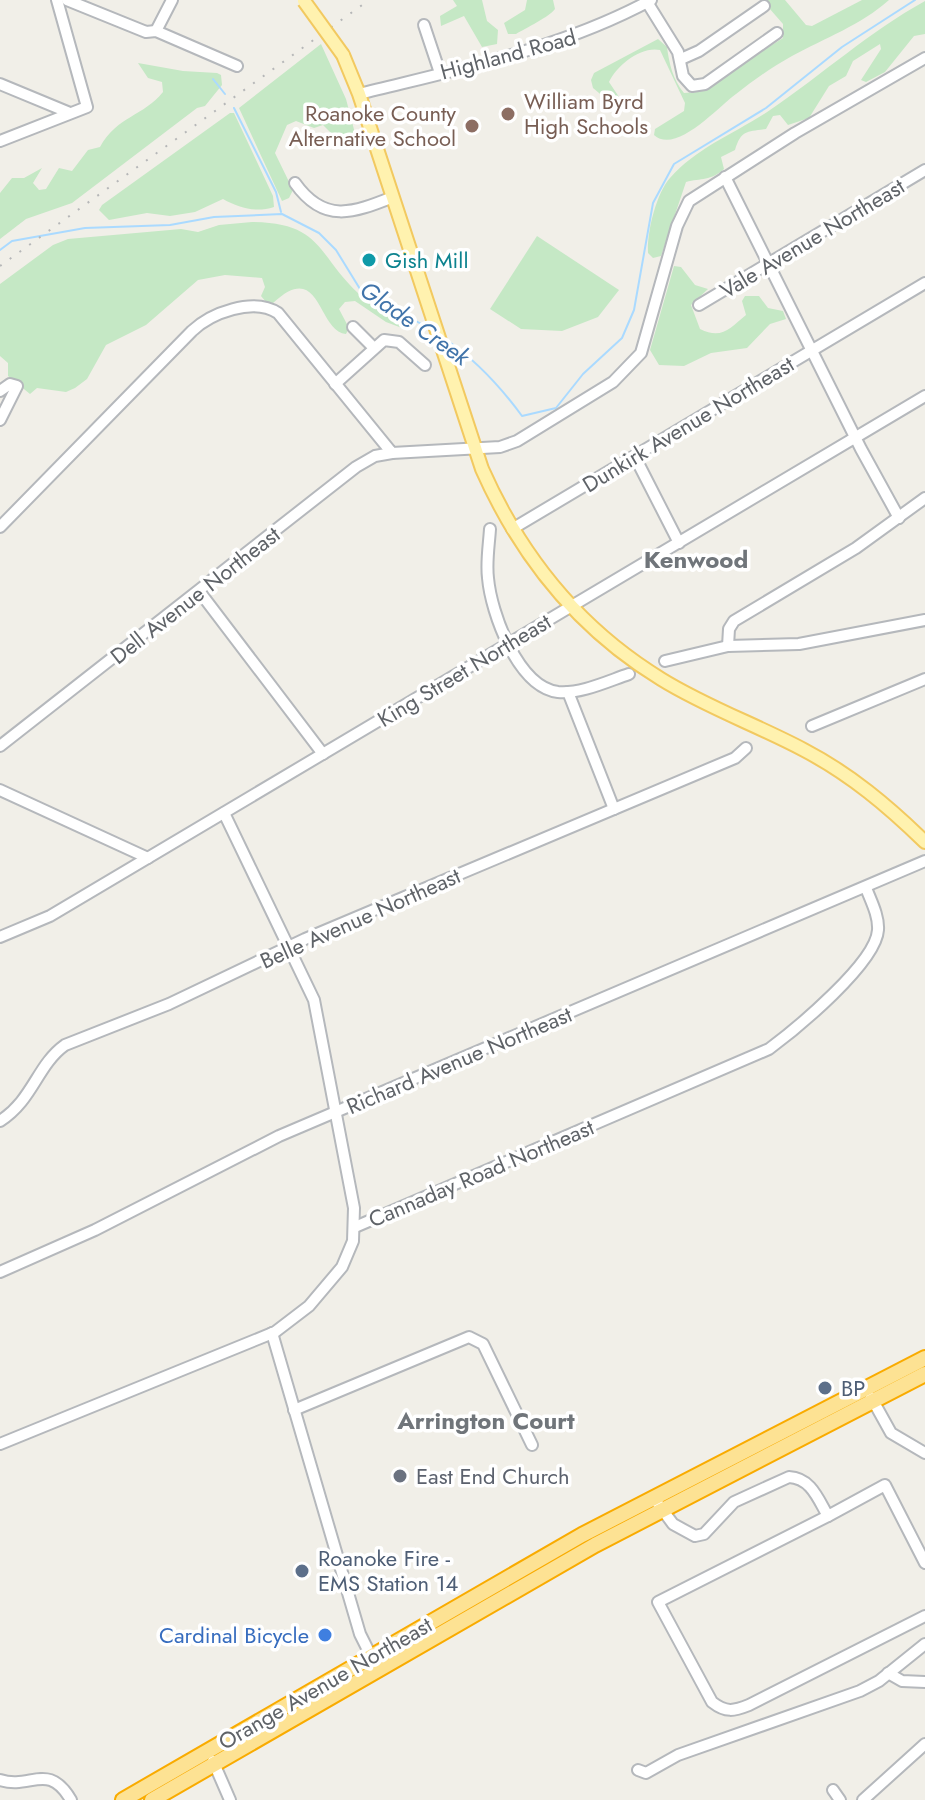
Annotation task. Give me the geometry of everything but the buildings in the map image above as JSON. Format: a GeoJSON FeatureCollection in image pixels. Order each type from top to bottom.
{"type":"FeatureCollection","features":[{"type":"Feature","properties":{"kind":"highway","name":"Orange Avenue Northeast"},"geometry":{"type":"LineString","coordinates":[[123,1800],[212,1757],[658,1504],[870,1394],[925,1358]]}},
{"type":"Feature","properties":{"kind":"highway","name":"Orange Avenue Northeast"},"geometry":{"type":"LineString","coordinates":[[870,1394],[925,1374]]}},
{"type":"Feature","properties":{"kind":"highway","name":"Orange Avenue Northeast"},"geometry":{"type":"LineString","coordinates":[[152,1800],[212,1757]]}},
{"type":"Feature","properties":{"kind":"main road"},"geometry":{"type":"LineString","coordinates":[[304,1],[343,55],[359,94],[475,449],[512,529],[539,569],[571,607],[619,650],[662,679],[804,750],[851,778],[925,842]]}},
{"type":"Feature","properties":{"kind":"street"},"geometry":{"type":"LineString","coordinates":[[0,141],[87,107],[57,0]]}},
{"type":"Feature","properties":{"kind":"street"},"geometry":{"type":"LineString","coordinates":[[67,0],[146,32],[156,31],[237,66]]}},
{"type":"Feature","properties":{"kind":"street"},"geometry":{"type":"LineString","coordinates":[[156,31],[172,0]]}},
{"type":"Feature","properties":{"kind":"street"},"geometry":{"type":"LineString","coordinates":[[649,1],[681,59],[683,76],[696,87],[777,33]]}},
{"type":"Feature","properties":{"kind":"street","name":"Highland Road"},"geometry":{"type":"LineString","coordinates":[[359,94],[585,33],[649,1]]}},
{"type":"Feature","properties":{"kind":"street"},"geometry":{"type":"LineString","coordinates":[[681,59],[699,51],[764,6]]}},
{"type":"Feature","properties":{"kind":"street"},"geometry":{"type":"LineString","coordinates":[[424,25],[440,73]]}},
{"type":"Feature","properties":{"kind":"street"},"geometry":{"type":"LineString","coordinates":[[475,449],[517,441],[595,395],[634,362],[649,333],[682,211],[689,201],[795,133],[925,58]]}},
{"type":"Feature","properties":{"kind":"street"},"geometry":{"type":"LineString","coordinates":[[0,84],[70,113]]}},
{"type":"Feature","properties":{"kind":"street","name":"Vale Avenue Northeast"},"geometry":{"type":"LineString","coordinates":[[699,305],[925,170]]}},
{"type":"Feature","properties":{"kind":"street"},"geometry":{"type":"LineString","coordinates":[[725,177],[899,518]]}},
{"type":"Feature","properties":{"kind":"street"},"geometry":{"type":"LineString","coordinates":[[295,183],[304,197],[344,213],[393,197]]}},
{"type":"Feature","properties":{"kind":"street","name":"Dunkirk Avenue Northeast"},"geometry":{"type":"LineString","coordinates":[[512,529],[925,283]]}},
{"type":"Feature","properties":{"kind":"street"},"geometry":{"type":"LineString","coordinates":[[0,527],[184,338],[207,319],[243,308],[272,310],[392,453]]}},
{"type":"Feature","properties":{"kind":"street"},"geometry":{"type":"LineString","coordinates":[[353,327],[373,347]]}},
{"type":"Feature","properties":{"kind":"street"},"geometry":{"type":"LineString","coordinates":[[335,384],[384,340],[395,340],[425,365]]}},
{"type":"Feature","properties":{"kind":"street"},"geometry":{"type":"LineString","coordinates":[[0,420],[17,389],[13,383],[2,389]]}},
{"type":"Feature","properties":{"kind":"street","name":"King Street Northeast"},"geometry":{"type":"LineString","coordinates":[[0,937],[32,926],[925,396]]}},
{"type":"Feature","properties":{"kind":"street","name":"Dell Avenue Northeast"},"geometry":{"type":"LineString","coordinates":[[0,746],[356,467],[375,456],[392,453],[475,449]]}},
{"type":"Feature","properties":{"kind":"street"},"geometry":{"type":"LineString","coordinates":[[635,457],[679,543]]}},
{"type":"Feature","properties":{"kind":"street"},"geometry":{"type":"LineString","coordinates":[[728,646],[730,627],[925,498]]}},
{"type":"Feature","properties":{"kind":"street"},"geometry":{"type":"LineString","coordinates":[[490,529],[489,590],[508,642],[537,684],[550,690],[568,692],[629,674]]}},
{"type":"Feature","properties":{"kind":"street"},"geometry":{"type":"LineString","coordinates":[[199,591],[323,754]]}},
{"type":"Feature","properties":{"kind":"street"},"geometry":{"type":"LineString","coordinates":[[665,661],[728,646],[799,644],[925,620]]}},
{"type":"Feature","properties":{"kind":"street"},"geometry":{"type":"LineString","coordinates":[[812,726],[925,679]]}},
{"type":"Feature","properties":{"kind":"street"},"geometry":{"type":"LineString","coordinates":[[568,692],[614,809]]}},
{"type":"Feature","properties":{"kind":"street","name":"Belle Avenue Northeast"},"geometry":{"type":"LineString","coordinates":[[0,1121],[24,1102],[53,1056],[65,1045],[181,998],[288,947],[735,758],[746,748]]}},
{"type":"Feature","properties":{"kind":"street"},"geometry":{"type":"LineString","coordinates":[[0,790],[148,858]]}},
{"type":"Feature","properties":{"kind":"street"},"geometry":{"type":"LineString","coordinates":[[224,813],[317,1010],[355,1227]]}},
{"type":"Feature","properties":{"kind":"street","name":"Richard Avenue Northeast"},"geometry":{"type":"LineString","coordinates":[[0,1272],[95,1230],[244,1152],[925,861]]}},
{"type":"Feature","properties":{"kind":"street","name":"Cannaday Road Northeast"},"geometry":{"type":"LineString","coordinates":[[0,1444],[272,1333],[299,1316],[335,1278],[349,1251],[355,1227],[769,1049],[808,1016],[872,950],[878,925],[866,888]]}},
{"type":"Feature","properties":{"kind":"street"},"geometry":{"type":"LineString","coordinates":[[272,1333],[360,1634],[374,1663]]}},
{"type":"Feature","properties":{"kind":"street"},"geometry":{"type":"LineString","coordinates":[[294,1410],[464,1338],[479,1340],[532,1445]]}},
{"type":"Feature","properties":{"kind":"street"},"geometry":{"type":"LineString","coordinates":[[870,1394],[891,1433],[925,1453]]}},
{"type":"Feature","properties":{"kind":"street"},"geometry":{"type":"LineString","coordinates":[[658,1504],[681,1531],[704,1534],[734,1502],[789,1477],[803,1480],[812,1488],[828,1516]]}},
{"type":"Feature","properties":{"kind":"street"},"geometry":{"type":"LineString","coordinates":[[925,1563],[922,1550],[885,1485],[658,1602],[712,1702],[732,1712],[925,1616]]}},
{"type":"Feature","properties":{"kind":"street"},"geometry":{"type":"LineString","coordinates":[[638,1770],[646,1773],[678,1755],[860,1691],[925,1644]]}},
{"type":"Feature","properties":{"kind":"street"},"geometry":{"type":"LineString","coordinates":[[888,1673],[902,1681],[925,1682]]}},
{"type":"Feature","properties":{"kind":"street"},"geometry":{"type":"LineString","coordinates":[[863,1800],[925,1744]]}},
{"type":"Feature","properties":{"kind":"street"},"geometry":{"type":"LineString","coordinates":[[212,1757],[230,1800]]}},
{"type":"Feature","properties":{"kind":"street"},"geometry":{"type":"LineString","coordinates":[[0,1780],[10,1783],[50,1778],[61,1786],[71,1800]]}},
{"type":"Feature","properties":{"kind":"street"},"geometry":{"type":"LineString","coordinates":[[833,1790],[840,1800]]}},
{"type":"Feature","properties":{"kind":"green space"},"geometry":{"type":"Polygon","coordinates":[[[453,0],[482,0],[487,21],[498,30],[497,44],[482,47],[464,16],[441,26],[440,16],[457,6],[453,0]]]}},
{"type":"Feature","properties":{"kind":"green space"},"geometry":{"type":"Polygon","coordinates":[[[527,0],[553,0],[555,9],[516,34],[508,34],[504,23],[525,10],[527,0]]]}},
{"type":"Feature","properties":{"kind":"green space"},"geometry":{"type":"Polygon","coordinates":[[[762,0],[785,0],[806,25],[812,26],[862,0],[889,0],[855,24],[770,69],[696,127],[674,139],[663,140],[654,135],[655,129],[684,111],[685,103],[660,50],[638,54],[624,63],[613,76],[609,82],[621,100],[617,108],[593,88],[591,80],[594,73],[658,39],[667,47],[672,71],[680,88],[684,93],[697,92],[783,38],[783,24],[762,0]]]}},
{"type":"Feature","properties":{"kind":"green space"},"geometry":{"type":"Polygon","coordinates":[[[925,1],[925,34],[914,36],[885,72],[866,82],[861,80],[881,49],[880,44],[853,61],[846,76],[829,86],[809,118],[788,125],[780,115],[773,116],[766,129],[746,133],[735,150],[721,157],[724,169],[719,173],[686,182],[661,256],[653,258],[648,253],[657,203],[665,185],[681,167],[770,110],[885,26],[925,1]]]}},
{"type":"Feature","properties":{"kind":"green space"},"geometry":{"type":"Polygon","coordinates":[[[321,44],[346,99],[357,141],[342,144],[323,125],[314,128],[296,121],[287,125],[275,153],[293,190],[289,198],[282,201],[239,108],[321,44]]]}},
{"type":"Feature","properties":{"kind":"green space"},"geometry":{"type":"Polygon","coordinates":[[[138,63],[217,73],[221,75],[222,85],[205,106],[197,108],[72,203],[26,219],[0,239],[0,193],[12,178],[24,178],[42,168],[33,183],[39,190],[46,189],[59,168],[72,171],[88,150],[100,147],[122,122],[148,106],[163,92],[162,82],[148,78],[138,63]]]}},
{"type":"Feature","properties":{"kind":"green space"},"geometry":{"type":"Polygon","coordinates":[[[234,113],[273,196],[274,207],[248,209],[223,199],[195,212],[170,216],[147,213],[109,220],[99,210],[102,205],[234,113]]]}},
{"type":"Feature","properties":{"kind":"green space"},"geometry":{"type":"Polygon","coordinates":[[[252,222],[293,228],[306,235],[359,294],[406,321],[402,328],[386,322],[355,301],[345,302],[339,309],[349,328],[346,334],[329,322],[310,292],[301,288],[289,291],[273,303],[266,302],[261,296],[265,287],[262,278],[225,275],[198,280],[146,325],[106,345],[87,379],[75,388],[66,392],[37,388],[30,394],[8,376],[8,363],[0,356],[0,284],[53,245],[68,239],[181,229],[198,232],[219,225],[252,222]]]}},
{"type":"Feature","properties":{"kind":"green space"},"geometry":{"type":"Polygon","coordinates":[[[537,236],[619,290],[598,317],[562,331],[521,329],[490,309],[537,236]]]}},
{"type":"Feature","properties":{"kind":"green space"},"geometry":{"type":"Polygon","coordinates":[[[674,266],[681,267],[695,285],[708,289],[691,305],[700,329],[720,333],[730,328],[746,315],[742,301],[745,296],[759,296],[768,308],[783,311],[786,319],[770,324],[747,348],[711,353],[684,366],[659,365],[650,350],[674,266]]]}},
{"type":"Feature","properties":{"kind":"waterway","name":"Glade Creek"},"geometry":{"type":"LineString","coordinates":[[445,339],[487,374],[522,416],[556,408],[583,374],[622,338],[634,310],[653,203],[674,164],[766,108],[842,47],[915,0]]}},
{"type":"Feature","properties":{"kind":"waterway"},"geometry":{"type":"LineString","coordinates":[[213,79],[225,94]]}},
{"type":"Feature","properties":{"kind":"waterway"},"geometry":{"type":"LineString","coordinates":[[234,108],[276,192],[281,212]]}},
{"type":"Feature","properties":{"kind":"waterway","name":"Glade Creek"},"geometry":{"type":"LineString","coordinates":[[0,250],[12,241],[85,228],[170,225],[214,217],[282,214],[319,233],[336,250],[360,289],[430,329]]}},
{"type":"Feature","properties":{"kind":"railway"},"geometry":{"type":"LineString","coordinates":[[0,266],[369,0]]}},
{"type":"Feature","properties":{"kind":"place","name":"William Byrd High Schools"},"geometry":{"type":"Point","coordinates":[508,114]}},
{"type":"Feature","properties":{"kind":"place","name":"Roanoke County Alternative School"},"geometry":{"type":"Point","coordinates":[472,126]}},
{"type":"Feature","properties":{"kind":"place","name":"Gish Mill"},"geometry":{"type":"Point","coordinates":[369,260]}},
{"type":"Feature","properties":{"kind":"place","name":"BP"},"geometry":{"type":"Point","coordinates":[825,1388]}},
{"type":"Feature","properties":{"kind":"place","name":"East End Church"},"geometry":{"type":"Point","coordinates":[400,1476]}},
{"type":"Feature","properties":{"kind":"place","name":"Roanoke Fire - EMS Station 14"},"geometry":{"type":"Point","coordinates":[302,1571]}},
{"type":"Feature","properties":{"kind":"place","name":"Cardinal Bicycle"},"geometry":{"type":"Point","coordinates":[325,1635]}},
{"type":"Feature","properties":{"kind":"district","name":"Kenwood"},"geometry":{"type":"Point","coordinates":[696,559]}},
{"type":"Feature","properties":{"kind":"district","name":"Arrington Court"},"geometry":{"type":"Point","coordinates":[486,1420]}}]}
